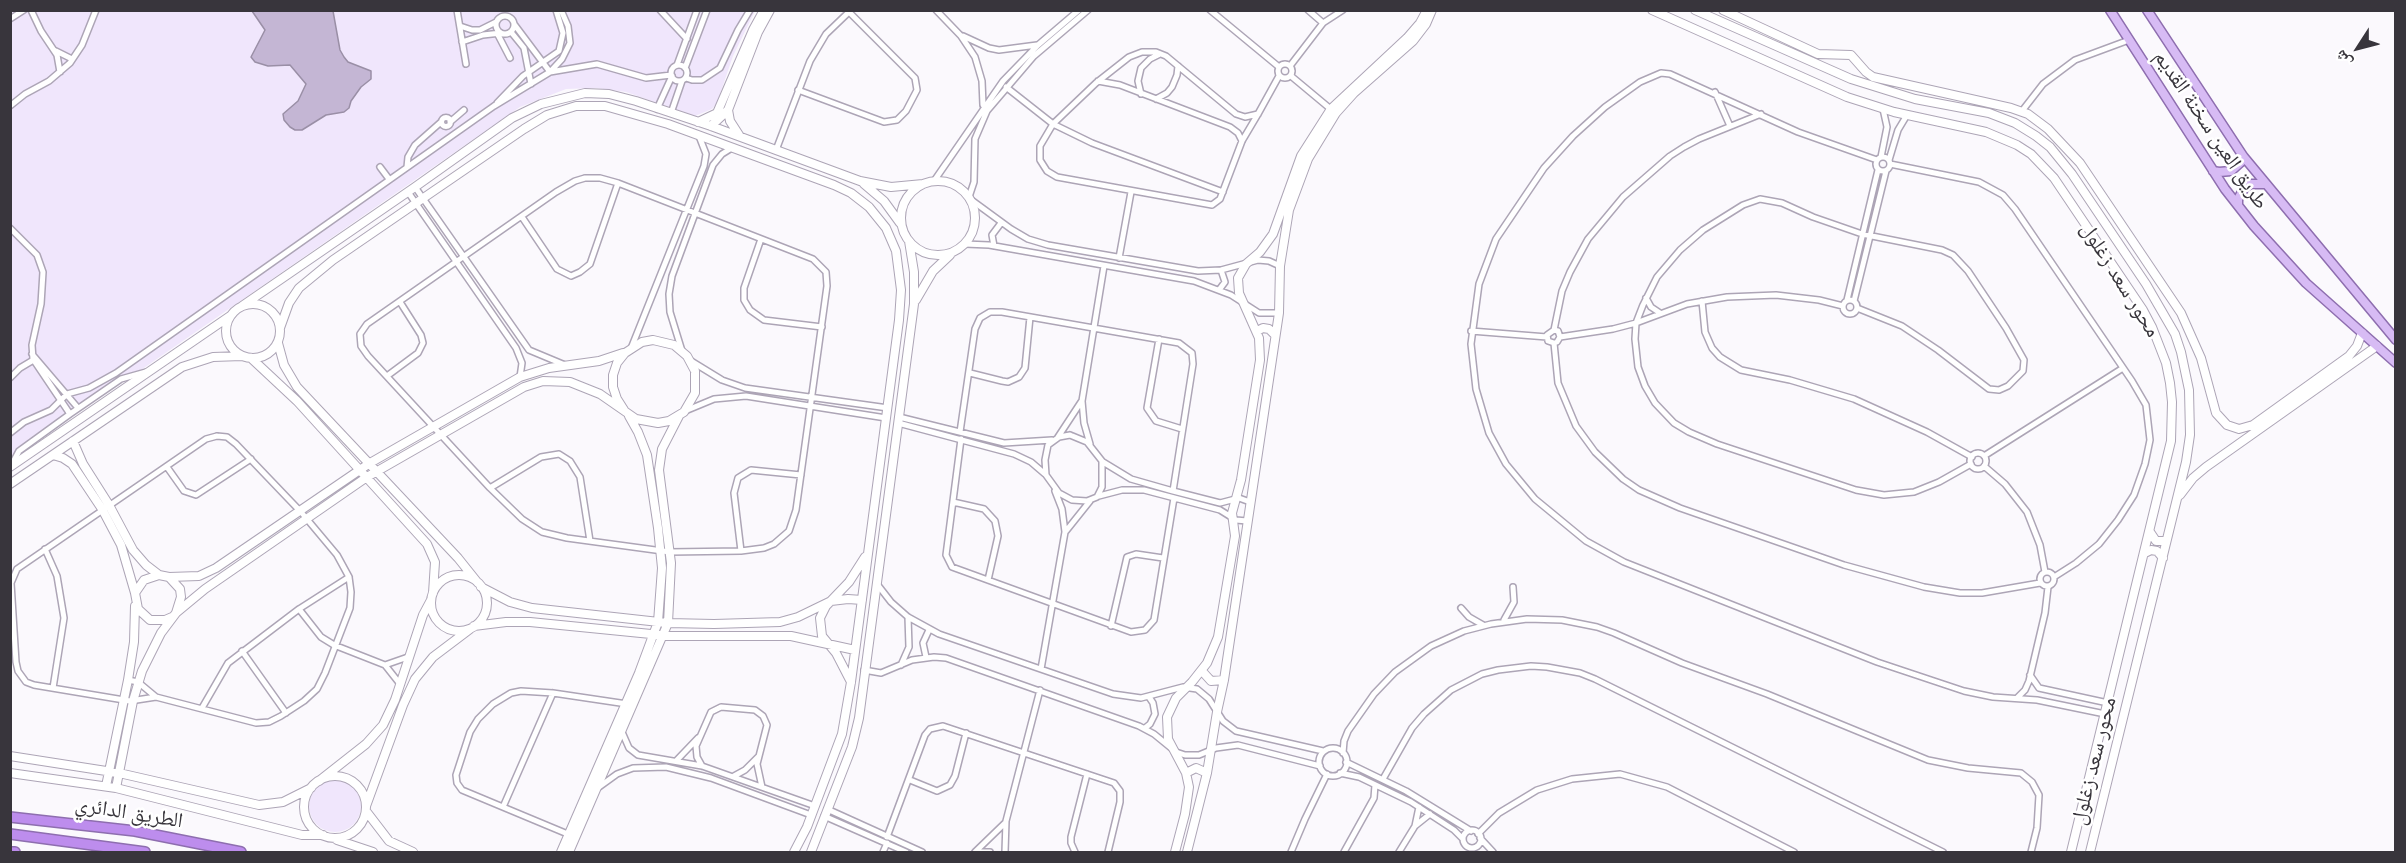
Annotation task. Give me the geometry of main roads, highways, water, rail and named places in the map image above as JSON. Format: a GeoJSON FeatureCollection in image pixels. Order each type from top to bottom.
{"type":"FeatureCollection","features":[{"type":"Feature","properties":{"kind":"highway","name":"الطريق الدائري"},"geometry":{"type":"LineString","coordinates":[[10,817],[135,831],[241,852]]}},
{"type":"Feature","properties":{"kind":"highway","name":"الطريق الدائري"},"geometry":{"type":"LineString","coordinates":[[10,834],[145,852]]}},
{"type":"Feature","properties":{"kind":"highway"},"geometry":{"type":"LineString","coordinates":[[10,852],[15,852]]}},
{"type":"Feature","properties":{"kind":"main road","name":"طريق العين سخنة القديم"},"geometry":{"type":"LineString","coordinates":[[2110,10],[2213,171],[2238,205],[2306,283],[2396,363]]}},
{"type":"Feature","properties":{"kind":"main road","name":"طريق العين سخنة القديم"},"geometry":{"type":"LineString","coordinates":[[2147,10],[2243,156],[2396,340]]}},
{"type":"Feature","properties":{"kind":"main road"},"geometry":{"type":"LineString","coordinates":[[2213,171],[2231,171],[2241,162],[2243,156]]}},
{"type":"Feature","properties":{"kind":"main road"},"geometry":{"type":"LineString","coordinates":[[2238,205],[2241,192],[2245,187],[2251,184],[2265,184]]}}]}
